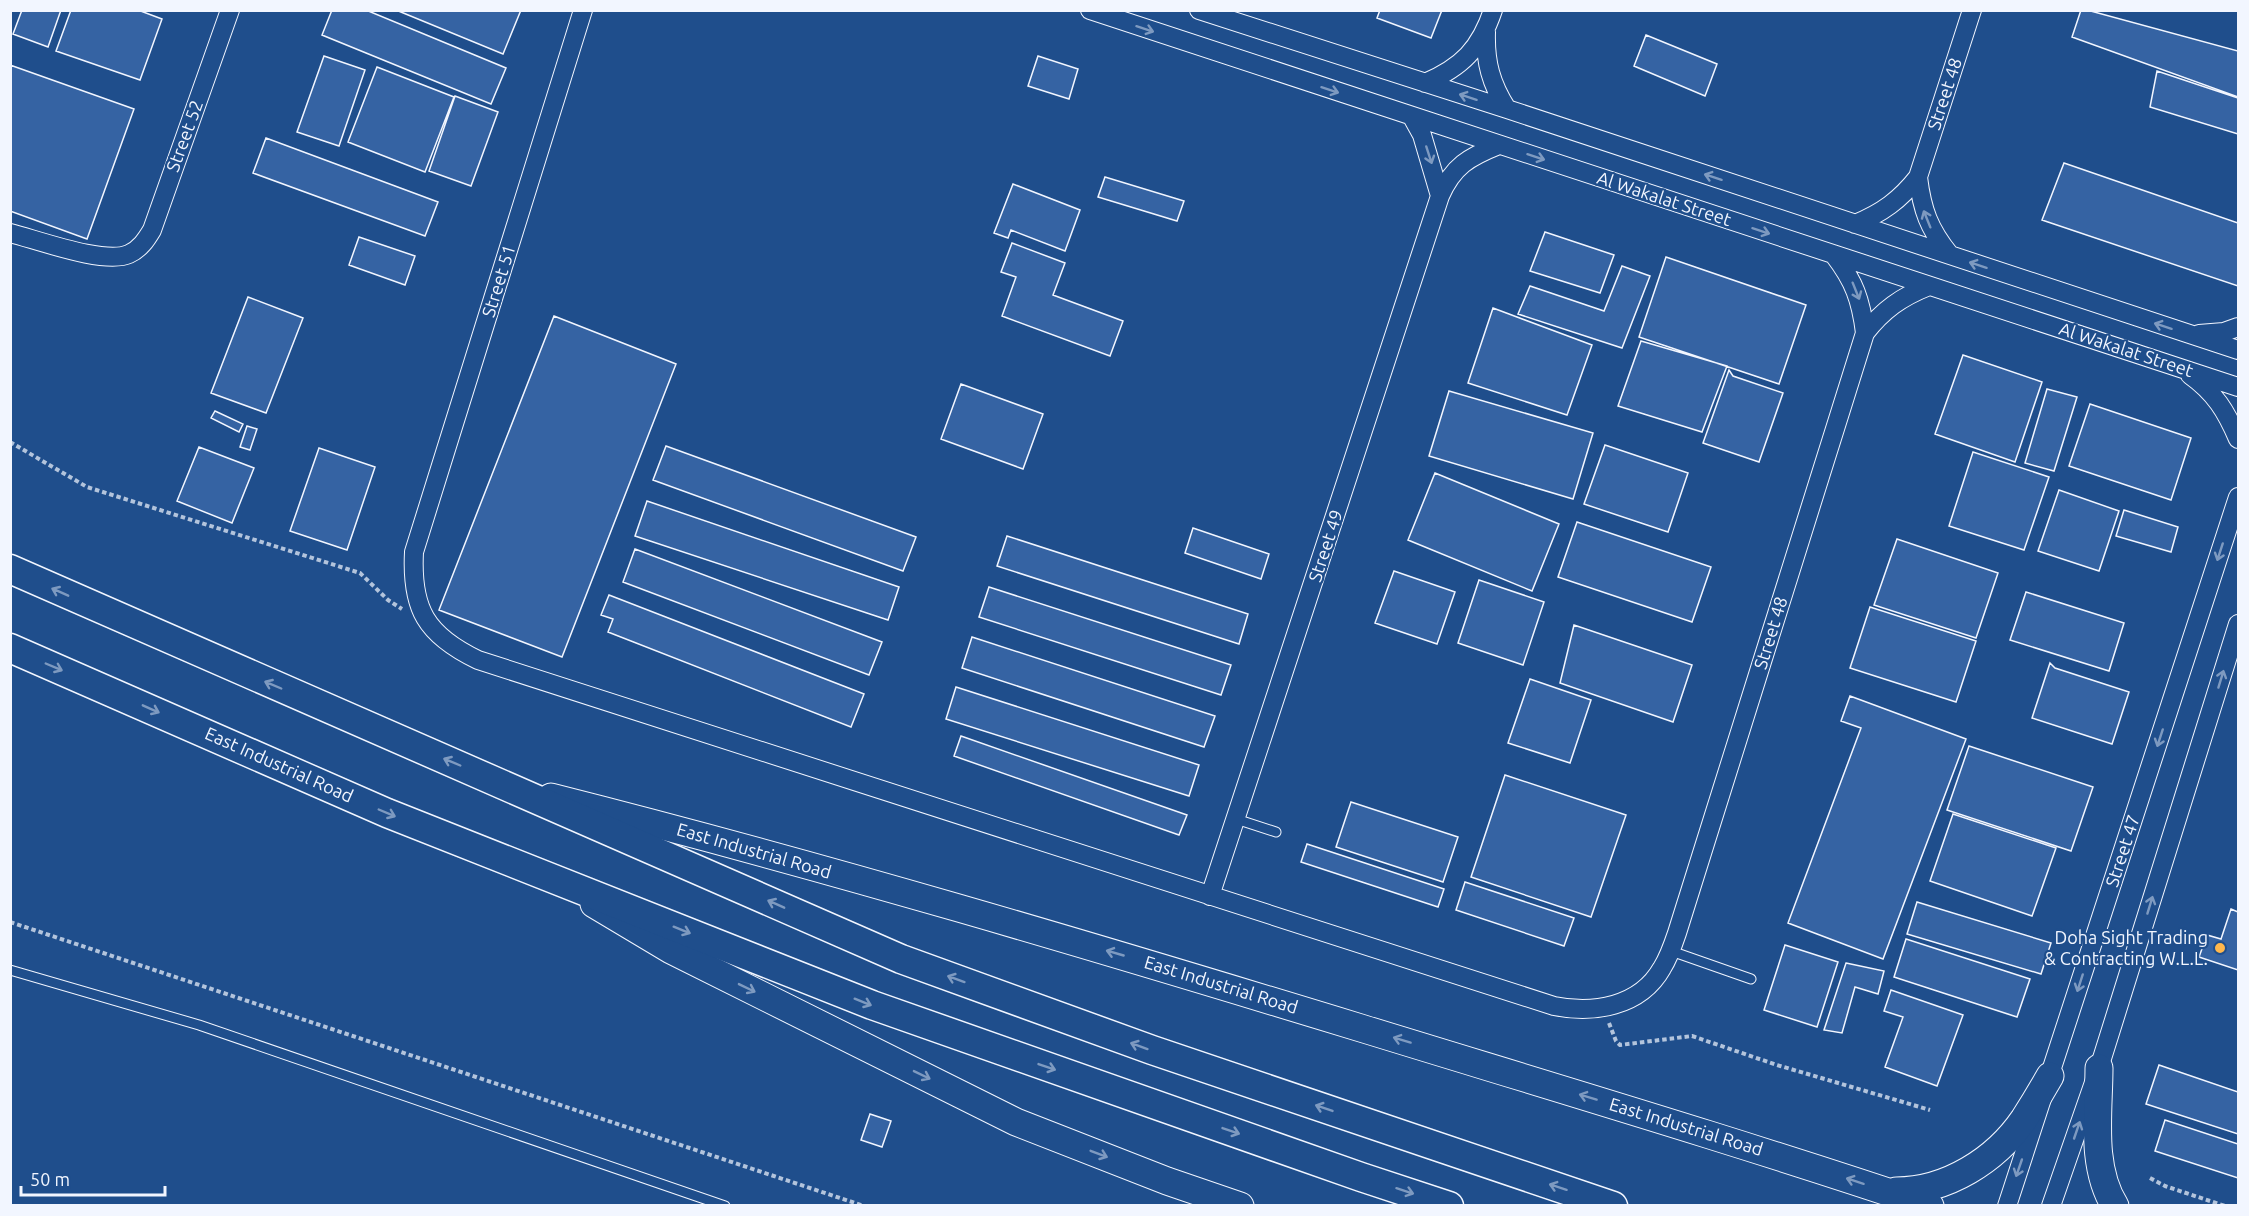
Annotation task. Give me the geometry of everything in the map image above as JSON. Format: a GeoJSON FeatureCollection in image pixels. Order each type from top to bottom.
{"type":"FeatureCollection","features":[{"type":"Feature","properties":{"kind":"highway","name":"East Industrial Road"},"geometry":{"type":"LineString","coordinates":[[10,569],[902,959],[1152,1050],[1613,1206]]}},
{"type":"Feature","properties":{"kind":"highway","name":"East Industrial Road"},"geometry":{"type":"LineString","coordinates":[[10,648],[387,813],[872,1005],[1449,1206]]}},
{"type":"Feature","properties":{"kind":"main road","name":"East Industrial Road"},"geometry":{"type":"LineString","coordinates":[[506,785],[674,828],[1137,960],[1715,1136],[1930,1206]]}},
{"type":"Feature","properties":{"kind":"main road","name":"East Industrial Road"},"geometry":{"type":"LineString","coordinates":[[550,877],[671,950],[1016,1122],[1167,1181],[1240,1206]]}},
{"type":"Feature","properties":{"kind":"main road"},"geometry":{"type":"LineString","coordinates":[[2099,1068],[2099,1156],[2106,1186],[2115,1206]]}},
{"type":"Feature","properties":{"kind":"main road"},"geometry":{"type":"LineString","coordinates":[[1886,1191],[1905,1191],[1935,1185],[1976,1166],[2002,1145],[2023,1120],[2050,1076]]}},
{"type":"Feature","properties":{"kind":"street","name":"Street 52"},"geometry":{"type":"LineString","coordinates":[[10,233],[97,256],[113,258],[129,254],[143,244],[152,230],[230,10]]}},
{"type":"Feature","properties":{"kind":"street","name":"Street 51"},"geometry":{"type":"LineString","coordinates":[[433,630],[419,606],[412,579],[414,552],[583,10]]}},
{"type":"Feature","properties":{"kind":"street","name":"Al Wakalat Street"},"geometry":{"type":"LineString","coordinates":[[1090,10],[2238,387]]}},
{"type":"Feature","properties":{"kind":"street","name":"Al Wakalat Street"},"geometry":{"type":"LineString","coordinates":[[1199,10],[2238,350]]}},
{"type":"Feature","properties":{"kind":"street"},"geometry":{"type":"LineString","coordinates":[[1493,10],[1486,32],[1485,53],[1496,92],[1507,109]]}},
{"type":"Feature","properties":{"kind":"street","name":"Street 48"},"geometry":{"type":"LineString","coordinates":[[1855,224],[1891,206],[1918,177],[1972,10]]}},
{"type":"Feature","properties":{"kind":"street"},"geometry":{"type":"LineString","coordinates":[[1425,83],[1460,64],[1486,32]]}},
{"type":"Feature","properties":{"kind":"street"},"geometry":{"type":"LineString","coordinates":[[1412,117],[1422,135],[1440,196]]}},
{"type":"Feature","properties":{"kind":"street","name":"Street 49"},"geometry":{"type":"LineString","coordinates":[[1210,896],[1440,196],[1448,179],[1460,165],[1478,153],[1498,145]]}},
{"type":"Feature","properties":{"kind":"street","name":"Street 48"},"geometry":{"type":"LineString","coordinates":[[1918,177],[1926,219],[1936,238],[1950,255]]}},
{"type":"Feature","properties":{"kind":"street","name":"Street 48"},"geometry":{"type":"LineString","coordinates":[[1671,951],[1864,333],[1863,311],[1857,291],[1847,272],[1834,255]]}},
{"type":"Feature","properties":{"kind":"street","name":"Street 48"},"geometry":{"type":"LineString","coordinates":[[1864,333],[1892,304],[1910,293],[1929,286]]}},
{"type":"Feature","properties":{"kind":"street"},"geometry":{"type":"LineString","coordinates":[[2190,334],[2224,332],[2238,327]]}},
{"type":"Feature","properties":{"kind":"street"},"geometry":{"type":"LineString","coordinates":[[2179,366],[2206,386],[2227,412],[2238,439]]}},
{"type":"Feature","properties":{"kind":"street","name":"Street 47"},"geometry":{"type":"LineString","coordinates":[[2007,1206],[2238,497]]}},
{"type":"Feature","properties":{"kind":"street"},"geometry":{"type":"LineString","coordinates":[[2052,1206],[2099,1068],[2238,624]]}},
{"type":"Feature","properties":{"kind":"street"},"geometry":{"type":"LineString","coordinates":[[433,630],[453,648],[478,660],[1554,1006],[1573,1010],[1603,1008],[1632,998],[1661,970],[1671,951]]}},
{"type":"Feature","properties":{"kind":"lane"},"geometry":{"type":"LineString","coordinates":[[1236,819],[1276,832]]}},
{"type":"Feature","properties":{"kind":"lane"},"geometry":{"type":"LineString","coordinates":[[1671,951],[1751,979]]}},
{"type":"Feature","properties":{"kind":"lane"},"geometry":{"type":"LineString","coordinates":[[10,970],[199,1024],[725,1206]]}},
{"type":"Feature","properties":{"kind":"path"},"geometry":{"type":"LineString","coordinates":[[10,442],[87,487],[360,573],[388,600],[433,630]]}},
{"type":"Feature","properties":{"kind":"path"},"geometry":{"type":"LineString","coordinates":[[10,921],[864,1206]]}},
{"type":"Feature","properties":{"kind":"path"},"geometry":{"type":"LineString","coordinates":[[1603,1008],[1616,1041],[1620,1045],[1692,1036],[1777,1065],[1930,1110]]}},
{"type":"Feature","properties":{"kind":"path"},"geometry":{"type":"LineString","coordinates":[[2150,1178],[2164,1186],[2225,1206]]}},
{"type":"Feature","properties":{"kind":"building"},"geometry":{"type":"Polygon","coordinates":[[[22,10],[61,10],[48,47],[13,34],[22,10]]]}},
{"type":"Feature","properties":{"kind":"building"},"geometry":{"type":"Polygon","coordinates":[[[71,10],[138,10],[162,19],[140,80],[56,51],[71,10]]]}},
{"type":"Feature","properties":{"kind":"building"},"geometry":{"type":"Polygon","coordinates":[[[332,10],[366,10],[506,68],[491,104],[322,35],[332,10]]]}},
{"type":"Feature","properties":{"kind":"building"},"geometry":{"type":"Polygon","coordinates":[[[396,10],[521,10],[503,54],[396,10]]]}},
{"type":"Feature","properties":{"kind":"building"},"geometry":{"type":"Polygon","coordinates":[[[1380,10],[1442,10],[1431,38],[1377,18],[1380,10]]]}},
{"type":"Feature","properties":{"kind":"building"},"geometry":{"type":"Polygon","coordinates":[[[2081,10],[2238,51],[2238,97],[2072,37],[2081,10]]]}},
{"type":"Feature","properties":{"kind":"building"},"geometry":{"type":"Polygon","coordinates":[[[1646,35],[1717,64],[1705,96],[1634,66],[1646,35]]]}},
{"type":"Feature","properties":{"kind":"building"},"geometry":{"type":"Polygon","coordinates":[[[324,56],[365,70],[339,146],[297,132],[324,56]]]}},
{"type":"Feature","properties":{"kind":"building"},"geometry":{"type":"Polygon","coordinates":[[[1038,56],[1078,69],[1069,99],[1028,86],[1038,56]]]}},
{"type":"Feature","properties":{"kind":"building"},"geometry":{"type":"Polygon","coordinates":[[[10,65],[134,109],[87,239],[10,211],[10,65]]]}},
{"type":"Feature","properties":{"kind":"building"},"geometry":{"type":"Polygon","coordinates":[[[377,67],[454,97],[425,172],[348,142],[377,67]]]}},
{"type":"Feature","properties":{"kind":"building"},"geometry":{"type":"Polygon","coordinates":[[[2157,71],[2238,98],[2238,134],[2150,107],[2157,71]]]}},
{"type":"Feature","properties":{"kind":"building"},"geometry":{"type":"Polygon","coordinates":[[[455,96],[498,112],[471,186],[429,171],[455,96]]]}},
{"type":"Feature","properties":{"kind":"building"},"geometry":{"type":"Polygon","coordinates":[[[266,138],[438,202],[425,236],[253,173],[266,138]]]}},
{"type":"Feature","properties":{"kind":"building"},"geometry":{"type":"Polygon","coordinates":[[[2064,163],[2238,223],[2238,286],[2042,220],[2064,163]]]}},
{"type":"Feature","properties":{"kind":"building"},"geometry":{"type":"Polygon","coordinates":[[[1105,177],[1184,201],[1177,221],[1098,197],[1105,177]]]}},
{"type":"Feature","properties":{"kind":"building"},"geometry":{"type":"Polygon","coordinates":[[[1013,184],[1080,210],[1065,251],[1011,230],[1008,238],[994,233],[1013,184]]]}},
{"type":"Feature","properties":{"kind":"building"},"geometry":{"type":"Polygon","coordinates":[[[1545,232],[1614,255],[1600,293],[1530,271],[1545,232]]]}},
{"type":"Feature","properties":{"kind":"building"},"geometry":{"type":"Polygon","coordinates":[[[359,237],[415,256],[405,285],[349,265],[359,237]]]}},
{"type":"Feature","properties":{"kind":"building"},"geometry":{"type":"Polygon","coordinates":[[[1012,243],[1065,263],[1053,295],[1123,321],[1110,356],[1002,316],[1016,277],[1001,272],[1012,243]]]}},
{"type":"Feature","properties":{"kind":"building"},"geometry":{"type":"Polygon","coordinates":[[[1666,257],[1806,305],[1779,384],[1639,337],[1666,257]]]}},
{"type":"Feature","properties":{"kind":"building"},"geometry":{"type":"Polygon","coordinates":[[[1622,266],[1650,276],[1622,348],[1518,314],[1530,286],[1604,311],[1622,266]]]}},
{"type":"Feature","properties":{"kind":"building"},"geometry":{"type":"Polygon","coordinates":[[[248,297],[303,318],[266,413],[211,393],[248,297]]]}},
{"type":"Feature","properties":{"kind":"building"},"geometry":{"type":"Polygon","coordinates":[[[1493,308],[1592,345],[1567,415],[1468,383],[1493,308]]]}},
{"type":"Feature","properties":{"kind":"building"},"geometry":{"type":"Polygon","coordinates":[[[554,316],[676,364],[562,657],[439,610],[554,316]]]}},
{"type":"Feature","properties":{"kind":"building"},"geometry":{"type":"Polygon","coordinates":[[[1641,341],[1727,366],[1702,432],[1618,406],[1641,341]]]}},
{"type":"Feature","properties":{"kind":"building"},"geometry":{"type":"Polygon","coordinates":[[[1963,355],[2042,382],[2015,462],[1935,434],[1963,355]]]}},
{"type":"Feature","properties":{"kind":"building"},"geometry":{"type":"Polygon","coordinates":[[[1729,370],[1733,376],[1783,393],[1759,462],[1703,443],[1729,370]]]}},
{"type":"Feature","properties":{"kind":"building"},"geometry":{"type":"Polygon","coordinates":[[[961,384],[1043,414],[1023,469],[941,439],[961,384]]]}},
{"type":"Feature","properties":{"kind":"building"},"geometry":{"type":"Polygon","coordinates":[[[2047,389],[2077,397],[2054,471],[2025,463],[2047,389]]]}},
{"type":"Feature","properties":{"kind":"building"},"geometry":{"type":"Polygon","coordinates":[[[1449,391],[1593,433],[1573,499],[1429,456],[1449,391]]]}},
{"type":"Feature","properties":{"kind":"building"},"geometry":{"type":"Polygon","coordinates":[[[2090,404],[2191,438],[2171,500],[2069,466],[2090,404]]]}},
{"type":"Feature","properties":{"kind":"building"},"geometry":{"type":"Polygon","coordinates":[[[215,411],[243,424],[239,432],[211,418],[215,411]]]}},
{"type":"Feature","properties":{"kind":"building"},"geometry":{"type":"Polygon","coordinates":[[[247,426],[257,429],[250,450],[240,447],[247,426]]]}},
{"type":"Feature","properties":{"kind":"building"},"geometry":{"type":"Polygon","coordinates":[[[1605,445],[1688,473],[1668,532],[1584,504],[1605,445]]]}},
{"type":"Feature","properties":{"kind":"building"},"geometry":{"type":"Polygon","coordinates":[[[666,446],[916,537],[903,571],[653,480],[666,446]]]}},
{"type":"Feature","properties":{"kind":"building"},"geometry":{"type":"Polygon","coordinates":[[[199,447],[254,468],[232,523],[177,501],[199,447]]]}},
{"type":"Feature","properties":{"kind":"building"},"geometry":{"type":"Polygon","coordinates":[[[319,448],[375,467],[347,550],[290,531],[319,448]]]}},
{"type":"Feature","properties":{"kind":"building"},"geometry":{"type":"Polygon","coordinates":[[[1973,452],[2049,477],[2024,550],[1949,526],[1973,452]]]}},
{"type":"Feature","properties":{"kind":"building"},"geometry":{"type":"Polygon","coordinates":[[[1435,473],[1559,524],[1532,591],[1408,540],[1435,473]]]}},
{"type":"Feature","properties":{"kind":"building"},"geometry":{"type":"Polygon","coordinates":[[[2059,490],[2119,511],[2099,571],[2038,551],[2059,490]]]}},
{"type":"Feature","properties":{"kind":"building"},"geometry":{"type":"Polygon","coordinates":[[[647,501],[899,587],[888,620],[635,536],[647,501]]]}},
{"type":"Feature","properties":{"kind":"building"},"geometry":{"type":"Polygon","coordinates":[[[2124,510],[2178,527],[2171,552],[2116,536],[2124,510]]]}},
{"type":"Feature","properties":{"kind":"building"},"geometry":{"type":"Polygon","coordinates":[[[1577,522],[1711,567],[1692,622],[1558,577],[1577,522]]]}},
{"type":"Feature","properties":{"kind":"building"},"geometry":{"type":"Polygon","coordinates":[[[1193,528],[1269,554],[1261,579],[1185,553],[1193,528]]]}},
{"type":"Feature","properties":{"kind":"building"},"geometry":{"type":"Polygon","coordinates":[[[1007,536],[1248,614],[1239,644],[997,566],[1007,536]]]}},
{"type":"Feature","properties":{"kind":"building"},"geometry":{"type":"Polygon","coordinates":[[[1897,539],[1998,573],[1976,638],[1874,605],[1897,539]]]}},
{"type":"Feature","properties":{"kind":"building"},"geometry":{"type":"Polygon","coordinates":[[[635,549],[882,642],[869,675],[623,582],[635,549]]]}},
{"type":"Feature","properties":{"kind":"building"},"geometry":{"type":"Polygon","coordinates":[[[1394,571],[1455,592],[1437,644],[1375,623],[1394,571]]]}},
{"type":"Feature","properties":{"kind":"building"},"geometry":{"type":"Polygon","coordinates":[[[1479,580],[1544,602],[1523,665],[1458,643],[1479,580]]]}},
{"type":"Feature","properties":{"kind":"building"},"geometry":{"type":"Polygon","coordinates":[[[989,587],[1231,665],[1221,695],[979,617],[989,587]]]}},
{"type":"Feature","properties":{"kind":"building"},"geometry":{"type":"Polygon","coordinates":[[[2026,592],[2124,623],[2109,671],[2010,640],[2026,592]]]}},
{"type":"Feature","properties":{"kind":"building"},"geometry":{"type":"Polygon","coordinates":[[[609,595],[864,694],[851,727],[608,632],[613,619],[601,615],[609,595]]]}},
{"type":"Feature","properties":{"kind":"building"},"geometry":{"type":"Polygon","coordinates":[[[1870,607],[1976,641],[1956,702],[1850,668],[1870,607]]]}},
{"type":"Feature","properties":{"kind":"building"},"geometry":{"type":"Polygon","coordinates":[[[1574,625],[1692,665],[1673,722],[1560,683],[1574,625]]]}},
{"type":"Feature","properties":{"kind":"building"},"geometry":{"type":"Polygon","coordinates":[[[972,637],[1215,716],[1204,747],[962,668],[972,637]]]}},
{"type":"Feature","properties":{"kind":"building"},"geometry":{"type":"Polygon","coordinates":[[[2050,663],[2055,668],[2129,692],[2112,744],[2032,718],[2050,663]]]}},
{"type":"Feature","properties":{"kind":"building"},"geometry":{"type":"Polygon","coordinates":[[[1530,679],[1591,700],[1570,763],[1508,743],[1530,679]]]}},
{"type":"Feature","properties":{"kind":"building"},"geometry":{"type":"Polygon","coordinates":[[[956,687],[1199,765],[1189,796],[946,719],[956,687]]]}},
{"type":"Feature","properties":{"kind":"building"},"geometry":{"type":"Polygon","coordinates":[[[1850,696],[1966,739],[1883,959],[1788,923],[1861,728],[1841,721],[1850,696]]]}},
{"type":"Feature","properties":{"kind":"building"},"geometry":{"type":"Polygon","coordinates":[[[961,736],[1187,815],[1179,835],[954,756],[961,736]]]}},
{"type":"Feature","properties":{"kind":"building"},"geometry":{"type":"Polygon","coordinates":[[[1969,746],[2093,787],[2071,851],[1947,810],[1969,746]]]}},
{"type":"Feature","properties":{"kind":"building"},"geometry":{"type":"Polygon","coordinates":[[[1505,775],[1626,815],[1591,917],[1471,877],[1505,775]]]}},
{"type":"Feature","properties":{"kind":"building"},"geometry":{"type":"Polygon","coordinates":[[[1351,802],[1458,837],[1443,882],[1336,847],[1351,802]]]}},
{"type":"Feature","properties":{"kind":"building"},"geometry":{"type":"Polygon","coordinates":[[[1953,814],[2056,848],[2032,916],[1930,881],[1953,814]]]}},
{"type":"Feature","properties":{"kind":"building"},"geometry":{"type":"Polygon","coordinates":[[[1307,844],[1444,889],[1438,907],[1301,862],[1307,844]]]}},
{"type":"Feature","properties":{"kind":"building"},"geometry":{"type":"Polygon","coordinates":[[[1465,882],[1574,918],[1564,946],[1456,910],[1465,882]]]}},
{"type":"Feature","properties":{"kind":"building"},"geometry":{"type":"Polygon","coordinates":[[[1917,902],[2051,943],[2041,974],[1907,934],[1917,902]]]}},
{"type":"Feature","properties":{"kind":"building","name":"Doha Sight Trading & Contracting W.L.L."},"geometry":{"type":"Polygon","coordinates":[[[2231,909],[2238,912],[2238,970],[2199,957],[2207,935],[2221,939],[2231,909]]]}},
{"type":"Feature","properties":{"kind":"building"},"geometry":{"type":"Polygon","coordinates":[[[1906,939],[2030,979],[2017,1017],[1894,977],[1906,939]]]}},
{"type":"Feature","properties":{"kind":"building"},"geometry":{"type":"Polygon","coordinates":[[[1785,945],[1838,962],[1817,1027],[1764,1010],[1785,945]]]}},
{"type":"Feature","properties":{"kind":"building"},"geometry":{"type":"Polygon","coordinates":[[[1846,963],[1884,971],[1878,994],[1855,987],[1842,1033],[1824,1030],[1846,963]]]}},
{"type":"Feature","properties":{"kind":"building"},"geometry":{"type":"Polygon","coordinates":[[[1891,990],[1963,1015],[1937,1086],[1885,1067],[1903,1017],[1884,1011],[1891,990]]]}},
{"type":"Feature","properties":{"kind":"building"},"geometry":{"type":"Polygon","coordinates":[[[2159,1065],[2238,1092],[2238,1134],[2146,1104],[2159,1065]]]}},
{"type":"Feature","properties":{"kind":"building"},"geometry":{"type":"Polygon","coordinates":[[[870,1114],[891,1121],[882,1147],[861,1140],[870,1114]]]}},
{"type":"Feature","properties":{"kind":"building"},"geometry":{"type":"Polygon","coordinates":[[[2165,1120],[2238,1144],[2238,1178],[2155,1151],[2165,1120]]]}},
{"type":"Feature","properties":{"kind":"place","name":"Doha Sight Trading & Contracting W.L.L."},"geometry":{"type":"Point","coordinates":[2220,948]}}]}
